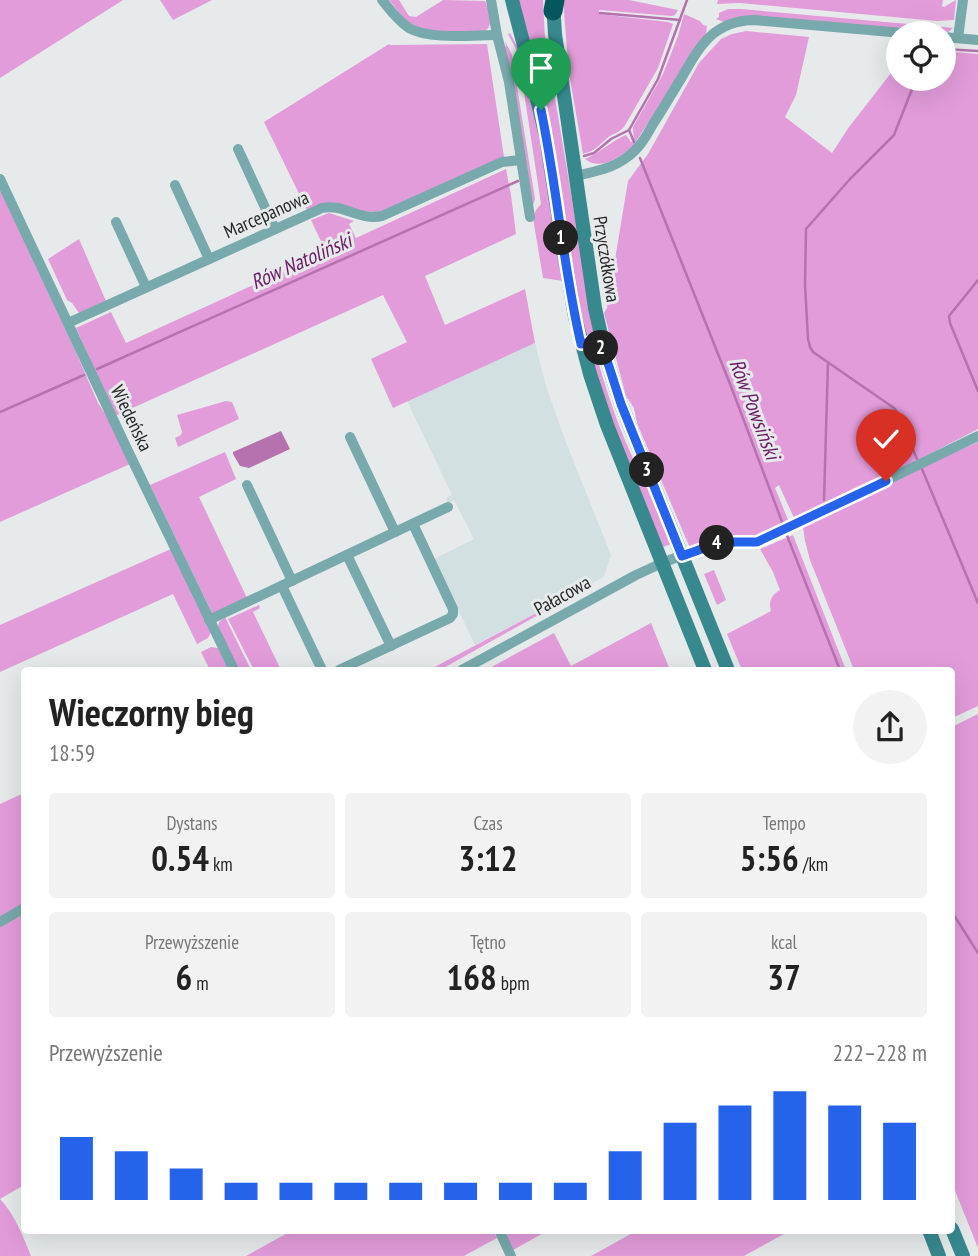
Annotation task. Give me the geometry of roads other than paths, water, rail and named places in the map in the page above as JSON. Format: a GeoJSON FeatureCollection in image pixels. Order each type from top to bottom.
{"type":"FeatureCollection","features":[{"type":"Feature","properties":{"kind":"main road"},"geometry":{"type":"LineString","coordinates":[[512,0],[546,137],[581,344],[599,403],[704,667]]}},
{"type":"Feature","properties":{"kind":"main road","name":"Przyczółkowa"},"geometry":{"type":"LineString","coordinates":[[554,4],[575,176],[595,308],[606,357],[621,404],[727,667]]}},
{"type":"Feature","properties":{"kind":"main road"},"geometry":{"type":"LineString","coordinates":[[581,344],[592,342],[598,345],[606,357]]}},
{"type":"Feature","properties":{"kind":"main road"},"geometry":{"type":"LineString","coordinates":[[931,1234],[939,1256]]}},
{"type":"Feature","properties":{"kind":"main road"},"geometry":{"type":"LineString","coordinates":[[954,1234],[963,1256]]}},
{"type":"Feature","properties":{"kind":"street"},"geometry":{"type":"LineString","coordinates":[[382,0],[404,24],[421,33],[497,35]]}},
{"type":"Feature","properties":{"kind":"street"},"geometry":{"type":"LineString","coordinates":[[491,0],[509,82],[530,217]]}},
{"type":"Feature","properties":{"kind":"street"},"geometry":{"type":"LineString","coordinates":[[963,0],[958,38],[978,40]]}},
{"type":"Feature","properties":{"kind":"street"},"geometry":{"type":"LineString","coordinates":[[575,176],[608,168],[634,152],[697,51],[711,35],[727,25],[754,20],[886,32]]}},
{"type":"Feature","properties":{"kind":"street"},"geometry":{"type":"LineString","coordinates":[[237,149],[275,229]]}},
{"type":"Feature","properties":{"kind":"street","name":"Marcepanowa"},"geometry":{"type":"LineString","coordinates":[[68,323],[328,206],[363,217],[382,216],[502,162],[521,160]]}},
{"type":"Feature","properties":{"kind":"street","name":"Wiedeńska"},"geometry":{"type":"LineString","coordinates":[[0,179],[232,667]]}},
{"type":"Feature","properties":{"kind":"street"},"geometry":{"type":"LineString","coordinates":[[175,185],[209,259]]}},
{"type":"Feature","properties":{"kind":"street"},"geometry":{"type":"LineString","coordinates":[[116,222],[146,287]]}},
{"type":"Feature","properties":{"kind":"street","name":"Pałacowa"},"geometry":{"type":"LineString","coordinates":[[467,667],[662,563],[721,542],[757,542],[978,436]]}},
{"type":"Feature","properties":{"kind":"street"},"geometry":{"type":"LineString","coordinates":[[350,437],[396,532]]}},
{"type":"Feature","properties":{"kind":"street"},"geometry":{"type":"LineString","coordinates":[[247,485],[321,667]]}},
{"type":"Feature","properties":{"kind":"street"},"geometry":{"type":"LineString","coordinates":[[209,620],[449,508]]}},
{"type":"Feature","properties":{"kind":"street"},"geometry":{"type":"LineString","coordinates":[[346,667],[450,618],[453,611],[413,524]]}},
{"type":"Feature","properties":{"kind":"street"},"geometry":{"type":"LineString","coordinates":[[347,555],[391,646]]}},
{"type":"Feature","properties":{"kind":"street"},"geometry":{"type":"LineString","coordinates":[[0,922],[21,910]]}},
{"type":"Feature","properties":{"kind":"street"},"geometry":{"type":"LineString","coordinates":[[501,1234],[511,1256]]}},
{"type":"Feature","properties":{"kind":"waterway","name":"Rów Natoliński"},"geometry":{"type":"LineString","coordinates":[[584,156],[594,153],[611,139],[629,130],[658,79],[687,0]]}},
{"type":"Feature","properties":{"kind":"waterway"},"geometry":{"type":"LineString","coordinates":[[600,13],[680,20]]}},
{"type":"Feature","properties":{"kind":"waterway"},"geometry":{"type":"LineString","coordinates":[[956,50],[978,51]]}},
{"type":"Feature","properties":{"kind":"waterway"},"geometry":{"type":"LineString","coordinates":[[911,91],[894,135],[806,229],[805,285],[808,339],[813,352],[894,408],[917,459]]}},
{"type":"Feature","properties":{"kind":"waterway"},"geometry":{"type":"LineString","coordinates":[[629,130],[634,142]]}},
{"type":"Feature","properties":{"kind":"waterway","name":"Rów Powsiński"},"geometry":{"type":"LineString","coordinates":[[640,158],[784,527]]}},
{"type":"Feature","properties":{"kind":"waterway","name":"Rów Natoliński"},"geometry":{"type":"LineString","coordinates":[[97,369],[518,181]]}},
{"type":"Feature","properties":{"kind":"waterway"},"geometry":{"type":"LineString","coordinates":[[978,280],[949,316],[978,391]]}},
{"type":"Feature","properties":{"kind":"waterway"},"geometry":{"type":"LineString","coordinates":[[824,500],[828,362]]}},
{"type":"Feature","properties":{"kind":"waterway","name":"Rów Natoliński"},"geometry":{"type":"LineString","coordinates":[[0,412],[84,375]]}},
{"type":"Feature","properties":{"kind":"waterway"},"geometry":{"type":"LineString","coordinates":[[922,469],[978,603]]}},
{"type":"Feature","properties":{"kind":"waterway","name":"Rów Powsiński"},"geometry":{"type":"LineString","coordinates":[[786,533],[839,667]]}},
{"type":"Feature","properties":{"kind":"waterway","name":"Rów Powsiński"},"geometry":{"type":"LineString","coordinates":[[955,917],[978,953]]}}]}
